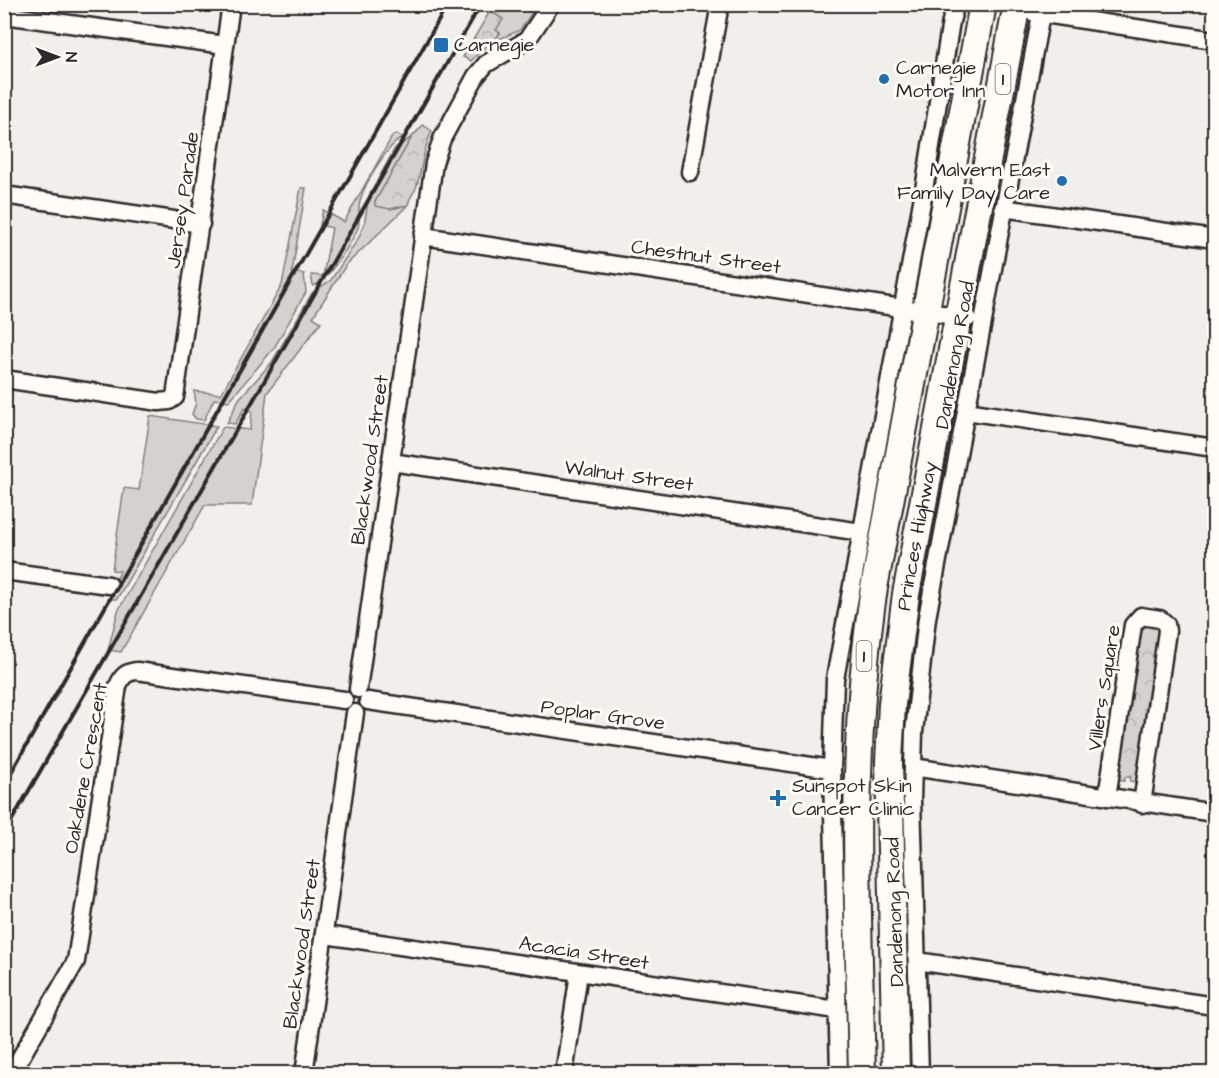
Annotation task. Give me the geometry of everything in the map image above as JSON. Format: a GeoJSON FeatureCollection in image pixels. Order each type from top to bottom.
{"type":"FeatureCollection","features":[{"type":"Feature","properties":{"kind":"highway","name":"Princes Highway"},"geometry":{"type":"LineString","coordinates":[[862,1074],[856,757],[864,655],[914,309],[983,4]]}},
{"type":"Feature","properties":{"kind":"highway","name":"Princes Highway"},"geometry":{"type":"LineString","coordinates":[[896,1074],[889,761],[899,644],[970,319],[1016,7]]}},
{"type":"Feature","properties":{"kind":"highway"},"geometry":{"type":"LineString","coordinates":[[857,864],[890,865]]}},
{"type":"Feature","properties":{"kind":"street","name":"Jersey Parade"},"geometry":{"type":"LineString","coordinates":[[4,379],[159,402],[173,399],[178,388],[231,4]]}},
{"type":"Feature","properties":{"kind":"street","name":"Blackwood Street"},"geometry":{"type":"LineString","coordinates":[[363,695],[391,462],[434,163],[442,139],[462,100],[486,64],[527,40],[551,4]]}},
{"type":"Feature","properties":{"kind":"street"},"geometry":{"type":"LineString","coordinates":[[690,172],[720,4]]}},
{"type":"Feature","properties":{"kind":"street"},"geometry":{"type":"LineString","coordinates":[[957,4],[965,24],[978,34]]}},
{"type":"Feature","properties":{"kind":"street"},"geometry":{"type":"LineString","coordinates":[[838,1074],[832,769],[833,708],[837,661],[861,532],[914,309],[951,21],[957,4]]}},
{"type":"Feature","properties":{"kind":"street"},"geometry":{"type":"LineString","coordinates":[[1016,7],[1042,9],[1215,40]]}},
{"type":"Feature","properties":{"kind":"street","name":"Dandenong Road"},"geometry":{"type":"LineString","coordinates":[[920,1074],[913,767],[927,618],[966,411],[970,319],[1003,208],[1042,9]]}},
{"type":"Feature","properties":{"kind":"street"},"geometry":{"type":"LineString","coordinates":[[4,15],[225,45]]}},
{"type":"Feature","properties":{"kind":"street"},"geometry":{"type":"LineString","coordinates":[[4,195],[201,224]]}},
{"type":"Feature","properties":{"kind":"street"},"geometry":{"type":"LineString","coordinates":[[1003,208],[1215,239]]}},
{"type":"Feature","properties":{"kind":"street","name":"Chestnut Street"},"geometry":{"type":"LineString","coordinates":[[423,236],[970,319]]}},
{"type":"Feature","properties":{"kind":"street"},"geometry":{"type":"LineString","coordinates":[[966,411],[1215,448]]}},
{"type":"Feature","properties":{"kind":"street","name":"Walnut Street"},"geometry":{"type":"LineString","coordinates":[[391,462],[861,532]]}},
{"type":"Feature","properties":{"kind":"street"},"geometry":{"type":"LineString","coordinates":[[4,571],[109,585]]}},
{"type":"Feature","properties":{"kind":"street","name":"Villers Square"},"geometry":{"type":"LineString","coordinates":[[1107,798],[1133,625],[1141,616],[1160,619],[1166,624],[1167,631],[1142,804]]}},
{"type":"Feature","properties":{"kind":"street","name":"Oakdene Crescent"},"geometry":{"type":"LineString","coordinates":[[11,1074],[76,961],[118,686],[122,677],[137,670],[349,706]]}},
{"type":"Feature","properties":{"kind":"street"},"geometry":{"type":"LineString","coordinates":[[349,706],[350,691],[363,695]]}},
{"type":"Feature","properties":{"kind":"street","name":"Poplar Grove"},"geometry":{"type":"LineString","coordinates":[[363,695],[832,769]]}},
{"type":"Feature","properties":{"kind":"street","name":"Blackwood Street"},"geometry":{"type":"LineString","coordinates":[[304,1074],[325,935],[349,706]]}},
{"type":"Feature","properties":{"kind":"street"},"geometry":{"type":"LineString","coordinates":[[913,767],[1142,804],[1215,813]]}},
{"type":"Feature","properties":{"kind":"street","name":"Acacia Street"},"geometry":{"type":"LineString","coordinates":[[325,935],[837,1011]]}},
{"type":"Feature","properties":{"kind":"street"},"geometry":{"type":"LineString","coordinates":[[917,961],[1215,1006]]}},
{"type":"Feature","properties":{"kind":"street"},"geometry":{"type":"LineString","coordinates":[[564,1074],[579,973]]}},
{"type":"Feature","properties":{"kind":"green space"},"geometry":{"type":"Polygon","coordinates":[[[492,5],[537,5],[520,30],[495,41],[500,33],[496,30],[502,19],[493,13],[495,10],[492,5]]]}},
{"type":"Feature","properties":{"kind":"green space"},"geometry":{"type":"Polygon","coordinates":[[[490,11],[503,19],[496,30],[500,33],[471,61],[463,57],[490,11]]]}},
{"type":"Feature","properties":{"kind":"green space"},"geometry":{"type":"Polygon","coordinates":[[[423,125],[432,131],[426,145],[416,188],[408,205],[390,209],[375,206],[375,202],[412,137],[423,125]]]}},
{"type":"Feature","properties":{"kind":"green space"},"geometry":{"type":"Polygon","coordinates":[[[397,134],[403,138],[397,141],[384,156],[362,194],[359,204],[359,225],[355,234],[332,270],[313,286],[311,275],[323,276],[332,228],[320,225],[323,210],[344,222],[393,135],[397,134]]]}},
{"type":"Feature","properties":{"kind":"green space"},"geometry":{"type":"Polygon","coordinates":[[[412,137],[375,202],[390,209],[408,205],[346,265],[313,317],[321,322],[267,393],[252,505],[205,505],[121,652],[108,650],[118,611],[223,427],[250,430],[252,411],[245,407],[235,424],[227,423],[239,399],[272,362],[312,293],[331,280],[358,239],[364,225],[369,196],[395,148],[412,137]]]}},
{"type":"Feature","properties":{"kind":"green space"},"geometry":{"type":"Polygon","coordinates":[[[301,188],[306,188],[292,272],[304,274],[306,292],[274,348],[229,401],[214,399],[204,420],[196,419],[192,414],[196,403],[194,391],[221,394],[282,285],[301,188]]]}},
{"type":"Feature","properties":{"kind":"green space"},"geometry":{"type":"Polygon","coordinates":[[[150,416],[217,426],[117,599],[109,599],[120,571],[112,570],[124,488],[139,490],[150,416]]]}},
{"type":"Feature","properties":{"kind":"green space"},"geometry":{"type":"Polygon","coordinates":[[[1142,625],[1156,625],[1159,630],[1139,783],[1130,781],[1131,777],[1125,777],[1124,781],[1115,779],[1136,634],[1142,625]]]}},
{"type":"Feature","properties":{"kind":"railway"},"geometry":{"type":"LineString","coordinates":[[4,785],[448,4]]}},
{"type":"Feature","properties":{"kind":"railway"},"geometry":{"type":"LineString","coordinates":[[4,834],[481,4]]}},
{"type":"Feature","properties":{"kind":"place","name":"Carnegie"},"geometry":{"type":"Point","coordinates":[441,45]}},
{"type":"Feature","properties":{"kind":"place","name":"Carnegie Motor Inn"},"geometry":{"type":"Point","coordinates":[884,79]}},
{"type":"Feature","properties":{"kind":"place","name":"Malvern East Family Day Care"},"geometry":{"type":"Point","coordinates":[1062,181]}},
{"type":"Feature","properties":{"kind":"place","name":"Sunspot Skin Cancer Clinic"},"geometry":{"type":"Point","coordinates":[778,798]}}]}
